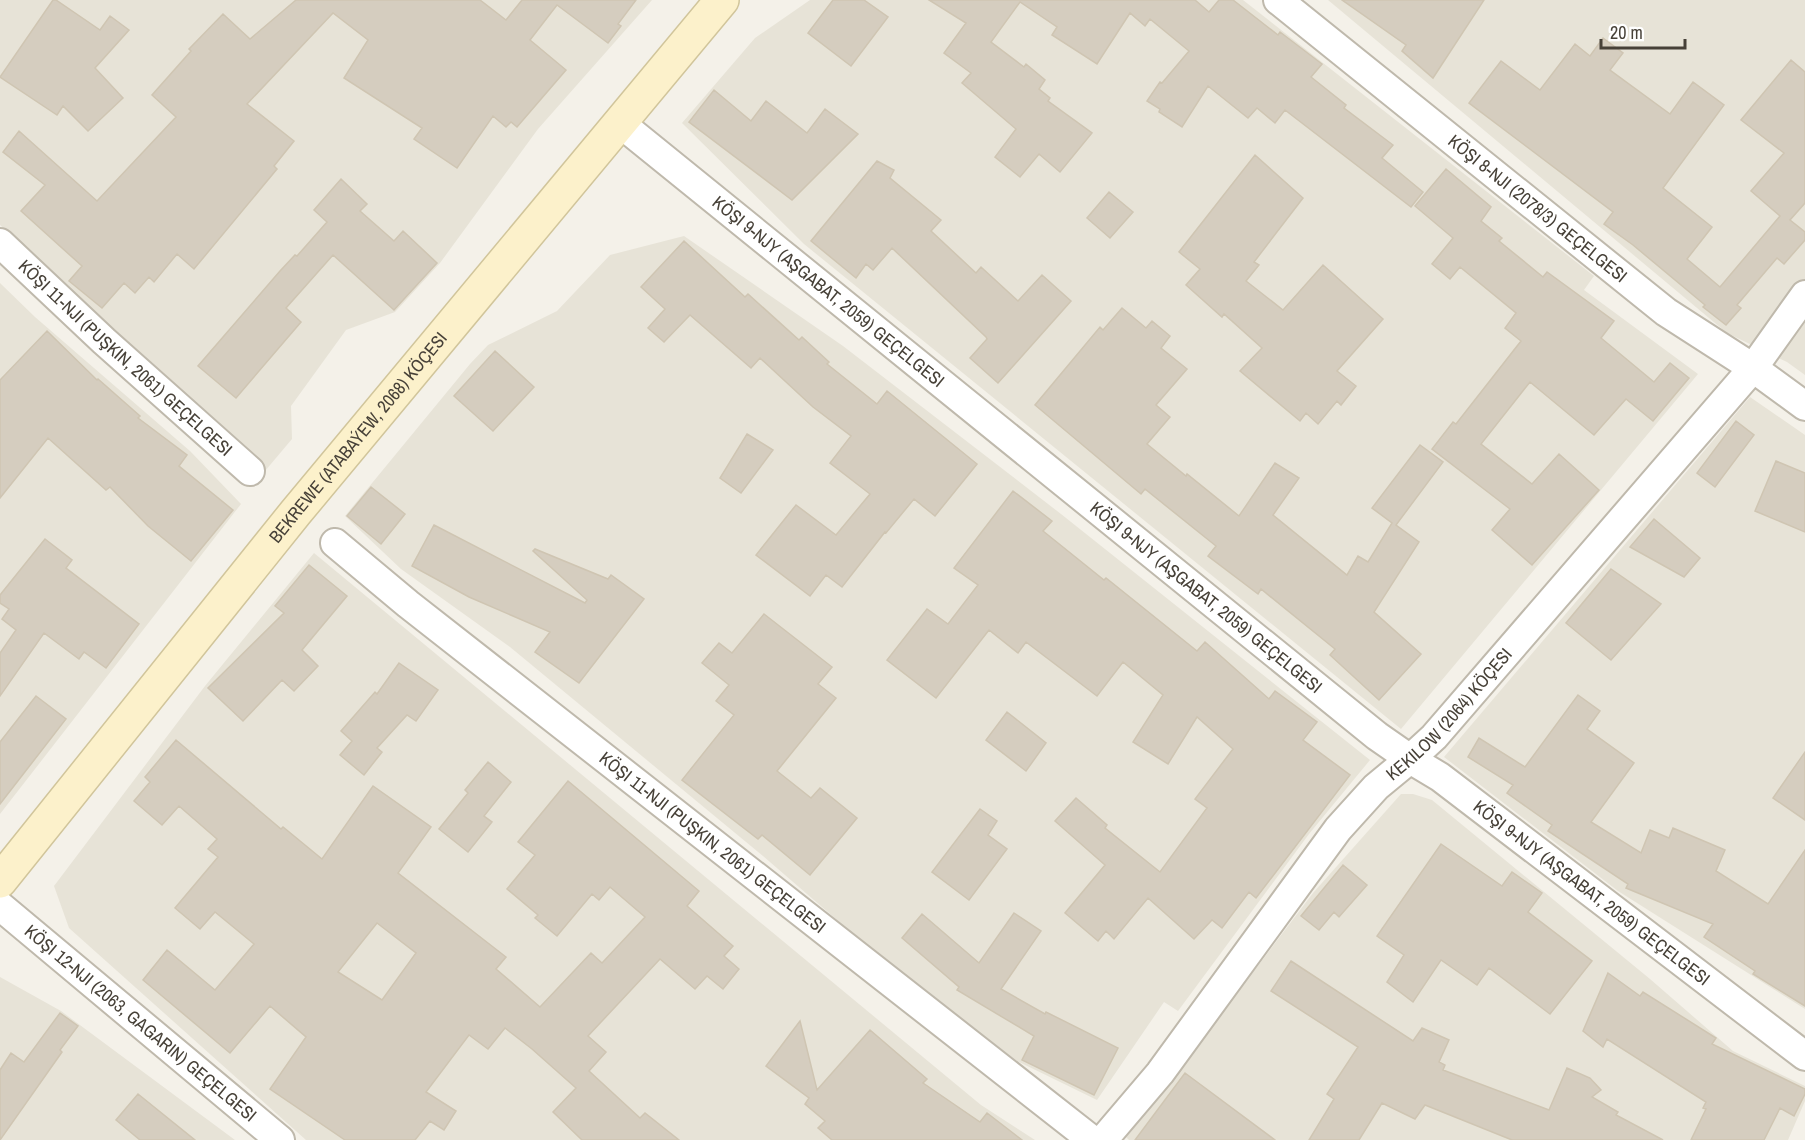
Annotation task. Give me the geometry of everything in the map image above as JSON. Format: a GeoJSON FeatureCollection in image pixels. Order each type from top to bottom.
{"type":"FeatureCollection","features":[{"type":"Feature","properties":{"kind":"main road","name":"BEKREWE (ATABAÝEW, 2068) KÖÇESI"},"geometry":{"type":"LineString","coordinates":[[0,881],[296,512],[722,0]]}},
{"type":"Feature","properties":{"kind":"street","name":"KÖŞI 8-NJI (2078/3) GEÇELGESI"},"geometry":{"type":"LineString","coordinates":[[1278,0],[1666,312],[1753,368],[1805,406]]}},
{"type":"Feature","properties":{"kind":"street","name":"KÖŞI 9-NJY (AŞGABAT, 2059) GEÇELGESI"},"geometry":{"type":"LineString","coordinates":[[620,123],[1377,736],[1440,777],[1805,1056]]}},
{"type":"Feature","properties":{"kind":"street","name":"KÖŞI 11-NJI (PUŞKIN, 2061) GEÇELGESI"},"geometry":{"type":"LineString","coordinates":[[0,243],[104,341],[250,471]]}},
{"type":"Feature","properties":{"kind":"street","name":"KEKILOW (2064) KÖÇESI"},"geometry":{"type":"LineString","coordinates":[[1103,1140],[1160,1073],[1338,830],[1376,787],[1434,737],[1753,368],[1805,295]]}},
{"type":"Feature","properties":{"kind":"street","name":"KÖŞI 11-NJI (PUŞKIN, 2061) GEÇELGESI"},"geometry":{"type":"LineString","coordinates":[[334,543],[408,604],[1092,1140]]}},
{"type":"Feature","properties":{"kind":"street","name":"KÖŞI 12-NJI (2063, GAGARIN) GEÇELGESI"},"geometry":{"type":"LineString","coordinates":[[0,906],[280,1140]]}},
{"type":"Feature","properties":{"kind":"shaded area"},"geometry":{"type":"Polygon","coordinates":[[[0,0],[652,0],[538,129],[440,263],[395,312],[346,330],[291,406],[292,439],[265,471],[0,225],[0,0]]]}},
{"type":"Feature","properties":{"kind":"shaded area"},"geometry":{"type":"Polygon","coordinates":[[[810,0],[1243,0],[1594,276],[1584,290],[1698,374],[1401,729],[804,244],[682,123],[755,38],[810,0]]]}},
{"type":"Feature","properties":{"kind":"shaded area"},"geometry":{"type":"Polygon","coordinates":[[[1328,0],[1805,0],[1805,375],[1787,362],[1727,333],[1328,0]]]}},
{"type":"Feature","properties":{"kind":"shaded area"},"geometry":{"type":"Polygon","coordinates":[[[684,236],[843,346],[1061,514],[1370,760],[1309,834],[1178,1011],[1164,1002],[1097,1100],[988,1047],[954,1021],[763,856],[510,647],[401,569],[345,516],[488,345],[557,311],[610,255],[684,236]]]}},
{"type":"Feature","properties":{"kind":"shaded area"},"geometry":{"type":"Polygon","coordinates":[[[0,283],[35,317],[190,451],[241,504],[0,814],[0,283]]]}},
{"type":"Feature","properties":{"kind":"shaded area"},"geometry":{"type":"Polygon","coordinates":[[[1750,397],[1805,435],[1805,1009],[1618,891],[1444,757],[1750,397]]]}},
{"type":"Feature","properties":{"kind":"shaded area"},"geometry":{"type":"Polygon","coordinates":[[[314,553],[981,1105],[1035,1140],[306,1140],[69,928],[54,886],[205,686],[314,553]]]}},
{"type":"Feature","properties":{"kind":"shaded area"},"geometry":{"type":"Polygon","coordinates":[[[1401,794],[1413,794],[1432,800],[1650,979],[1733,1051],[1805,1086],[1805,1101],[1788,1140],[1129,1140],[1126,1137],[1183,1058],[1257,967],[1313,893],[1401,794]]]}},
{"type":"Feature","properties":{"kind":"shaded area"},"geometry":{"type":"Polygon","coordinates":[[[0,977],[61,1011],[235,1140],[0,1140],[0,977]]]}},
{"type":"Feature","properties":{"kind":"building"},"geometry":{"type":"Polygon","coordinates":[[[53,0],[100,30],[110,16],[129,30],[95,68],[123,98],[88,131],[63,106],[57,115],[0,77],[53,0]]]}},
{"type":"Feature","properties":{"kind":"building"},"geometry":{"type":"Polygon","coordinates":[[[296,0],[480,0],[506,20],[522,0],[636,0],[618,24],[621,26],[608,43],[557,5],[530,40],[566,70],[517,127],[511,122],[506,127],[493,116],[457,168],[414,139],[422,128],[344,78],[368,40],[333,13],[247,104],[294,141],[274,166],[277,169],[194,269],[177,254],[154,282],[149,277],[135,293],[124,283],[102,308],[69,281],[82,266],[21,211],[45,185],[3,152],[19,131],[97,201],[176,117],[152,95],[191,51],[189,49],[223,14],[250,39],[296,0]]]}},
{"type":"Feature","properties":{"kind":"building"},"geometry":{"type":"Polygon","coordinates":[[[833,0],[864,0],[888,17],[851,66],[808,33],[833,0]]]}},
{"type":"Feature","properties":{"kind":"building"},"geometry":{"type":"Polygon","coordinates":[[[929,0],[1195,0],[1209,12],[1219,0],[1233,0],[1278,35],[1280,32],[1322,64],[1311,77],[1346,105],[1344,108],[1393,145],[1382,158],[1423,192],[1411,207],[1285,110],[1275,123],[1257,108],[1248,118],[1208,86],[1182,127],[1147,101],[1160,82],[1162,83],[1189,51],[1150,19],[1145,26],[1130,13],[1097,64],[1052,35],[1057,27],[1020,2],[991,42],[1024,67],[1026,64],[1045,80],[1039,89],[1050,98],[1048,101],[1092,133],[1060,172],[1039,154],[1020,177],[995,157],[1016,129],[962,83],[971,73],[944,53],[966,23],[929,0]]]}},
{"type":"Feature","properties":{"kind":"building"},"geometry":{"type":"Polygon","coordinates":[[[1342,0],[1484,0],[1433,78],[1402,51],[1406,45],[1342,0]]]}},
{"type":"Feature","properties":{"kind":"building"},"geometry":{"type":"Polygon","coordinates":[[[1603,38],[1623,53],[1610,70],[1670,114],[1693,82],[1724,105],[1663,188],[1712,227],[1687,259],[1720,287],[1780,216],[1751,191],[1784,153],[1741,120],[1791,60],[1805,72],[1805,203],[1790,220],[1805,232],[1805,240],[1784,264],[1777,258],[1737,305],[1741,308],[1726,325],[1633,245],[1604,224],[1613,212],[1469,103],[1501,61],[1540,90],[1575,44],[1590,56],[1603,38]]]}},
{"type":"Feature","properties":{"kind":"building"},"geometry":{"type":"Polygon","coordinates":[[[714,90],[751,121],[766,101],[807,133],[825,109],[858,134],[792,200],[689,122],[714,90]]]}},
{"type":"Feature","properties":{"kind":"building"},"geometry":{"type":"Polygon","coordinates":[[[1255,155],[1303,198],[1254,262],[1259,265],[1246,281],[1283,310],[1323,265],[1383,319],[1337,371],[1356,386],[1341,405],[1337,401],[1318,424],[1306,413],[1300,421],[1240,371],[1262,348],[1224,314],[1222,317],[1186,285],[1200,269],[1179,252],[1255,155]]]}},
{"type":"Feature","properties":{"kind":"building"},"geometry":{"type":"Polygon","coordinates":[[[877,161],[894,170],[890,178],[941,220],[931,231],[976,273],[981,267],[1018,301],[1042,275],[1071,301],[998,383],[970,358],[987,339],[986,337],[892,248],[873,270],[866,264],[856,278],[811,241],[877,161]]]}},
{"type":"Feature","properties":{"kind":"building"},"geometry":{"type":"Polygon","coordinates":[[[1446,169],[1491,207],[1481,221],[1502,238],[1499,241],[1543,277],[1547,272],[1614,321],[1601,338],[1654,382],[1670,363],[1689,378],[1653,421],[1626,399],[1594,435],[1530,382],[1481,444],[1532,484],[1559,454],[1599,490],[1532,565],[1492,530],[1510,509],[1432,449],[1453,422],[1456,424],[1521,341],[1505,328],[1516,313],[1460,267],[1450,279],[1432,264],[1453,238],[1415,206],[1446,169]]]}},
{"type":"Feature","properties":{"kind":"building"},"geometry":{"type":"Polygon","coordinates":[[[341,179],[367,204],[360,211],[394,241],[403,231],[437,263],[394,310],[333,255],[286,308],[301,322],[236,398],[198,366],[280,271],[295,255],[297,256],[327,222],[314,210],[341,179]]]}},
{"type":"Feature","properties":{"kind":"building"},"geometry":{"type":"Polygon","coordinates":[[[1109,192],[1133,212],[1110,238],[1087,218],[1109,192]]]}},
{"type":"Feature","properties":{"kind":"building"},"geometry":{"type":"Polygon","coordinates":[[[684,241],[745,297],[748,294],[799,340],[802,337],[829,362],[827,364],[877,404],[887,391],[977,464],[935,516],[914,499],[842,587],[826,575],[810,596],[756,555],[796,505],[836,535],[870,494],[830,463],[851,436],[813,407],[760,358],[751,368],[690,315],[664,342],[648,328],[665,309],[641,287],[684,241]]]}},
{"type":"Feature","properties":{"kind":"building"},"geometry":{"type":"Polygon","coordinates":[[[1122,308],[1146,328],[1152,321],[1170,336],[1161,348],[1187,369],[1156,405],[1170,417],[1147,444],[1239,516],[1275,463],[1299,478],[1273,515],[1347,575],[1358,556],[1368,562],[1392,523],[1372,508],[1420,445],[1443,462],[1396,525],[1419,542],[1374,612],[1421,654],[1379,700],[1330,655],[1335,649],[1261,589],[1258,594],[1208,556],[1216,546],[1145,489],[1141,494],[1035,405],[1100,327],[1103,330],[1122,308]]]}},
{"type":"Feature","properties":{"kind":"building"},"geometry":{"type":"Polygon","coordinates":[[[47,331],[97,380],[140,416],[138,418],[187,455],[179,466],[233,510],[191,561],[148,526],[110,487],[106,490],[48,438],[0,498],[0,380],[47,331]]]}},
{"type":"Feature","properties":{"kind":"building"},"geometry":{"type":"Polygon","coordinates":[[[495,351],[534,387],[493,431],[454,396],[495,351]]]}},
{"type":"Feature","properties":{"kind":"building"},"geometry":{"type":"Polygon","coordinates":[[[1736,421],[1754,435],[1715,487],[1697,473],[1736,421]]]}},
{"type":"Feature","properties":{"kind":"building"},"geometry":{"type":"Polygon","coordinates":[[[747,434],[773,450],[741,493],[720,478],[747,434]]]}},
{"type":"Feature","properties":{"kind":"building"},"geometry":{"type":"Polygon","coordinates":[[[1776,461],[1805,473],[1805,532],[1755,511],[1776,461]]]}},
{"type":"Feature","properties":{"kind":"building"},"geometry":{"type":"Polygon","coordinates":[[[371,487],[405,514],[381,544],[347,516],[371,487]]]}},
{"type":"Feature","properties":{"kind":"building"},"geometry":{"type":"Polygon","coordinates":[[[1013,491],[1052,521],[1043,531],[1197,651],[1205,642],[1269,699],[1275,691],[1317,722],[1303,740],[1350,775],[1256,898],[1249,892],[1222,928],[1212,920],[1194,939],[1148,898],[1114,939],[1106,931],[1098,941],[1065,913],[1105,865],[1055,821],[1076,798],[1107,825],[1105,828],[1160,872],[1207,808],[1195,799],[1233,749],[1197,717],[1168,764],[1133,742],[1163,695],[1123,662],[1097,696],[1026,642],[1018,653],[989,630],[936,698],[887,660],[927,609],[948,624],[978,585],[954,568],[1013,491]]]}},
{"type":"Feature","properties":{"kind":"building"},"geometry":{"type":"Polygon","coordinates":[[[1654,519],[1700,558],[1684,577],[1630,547],[1654,519]]]}},
{"type":"Feature","properties":{"kind":"building"},"geometry":{"type":"Polygon","coordinates":[[[434,525],[585,603],[587,600],[533,551],[535,549],[608,579],[611,575],[644,599],[579,683],[535,652],[550,632],[469,597],[412,566],[434,525]]]}},
{"type":"Feature","properties":{"kind":"building"},"geometry":{"type":"Polygon","coordinates":[[[45,539],[72,560],[66,568],[139,624],[106,668],[84,652],[79,659],[44,633],[0,696],[0,653],[16,630],[2,619],[9,609],[0,603],[0,595],[45,539]]]}},
{"type":"Feature","properties":{"kind":"building"},"geometry":{"type":"Polygon","coordinates":[[[309,565],[347,596],[302,650],[318,666],[294,691],[282,680],[243,721],[208,688],[284,613],[275,606],[309,565]]]}},
{"type":"Feature","properties":{"kind":"building"},"geometry":{"type":"Polygon","coordinates":[[[1611,569],[1661,604],[1611,660],[1566,623],[1611,569]]]}},
{"type":"Feature","properties":{"kind":"building"},"geometry":{"type":"Polygon","coordinates":[[[764,614],[832,667],[818,684],[836,698],[777,771],[811,798],[820,788],[857,818],[810,875],[762,835],[758,839],[682,780],[734,715],[716,701],[729,685],[702,663],[719,643],[732,653],[764,614]]]}},
{"type":"Feature","properties":{"kind":"building"},"geometry":{"type":"Polygon","coordinates":[[[399,663],[438,690],[416,721],[407,715],[377,748],[382,752],[364,775],[340,755],[352,741],[341,731],[375,692],[377,694],[399,663]]]}},
{"type":"Feature","properties":{"kind":"building"},"geometry":{"type":"Polygon","coordinates":[[[1578,695],[1600,711],[1587,729],[1634,763],[1591,822],[1641,853],[1650,830],[1669,838],[1673,828],[1725,850],[1716,871],[1768,904],[1805,850],[1805,1006],[1753,974],[1755,971],[1704,937],[1713,924],[1626,888],[1628,884],[1548,831],[1552,825],[1507,793],[1513,785],[1468,757],[1479,738],[1525,767],[1578,695]]]}},
{"type":"Feature","properties":{"kind":"building"},"geometry":{"type":"Polygon","coordinates":[[[36,696],[66,719],[0,804],[0,742],[36,696]]]}},
{"type":"Feature","properties":{"kind":"building"},"geometry":{"type":"Polygon","coordinates":[[[1007,712],[1046,743],[1026,771],[986,740],[1007,712]]]}},
{"type":"Feature","properties":{"kind":"building"},"geometry":{"type":"Polygon","coordinates":[[[176,740],[281,829],[283,827],[322,859],[373,786],[431,827],[398,873],[506,957],[496,969],[540,1007],[591,953],[602,963],[645,917],[610,887],[599,900],[592,894],[557,936],[535,918],[538,915],[507,889],[535,855],[518,842],[568,781],[699,891],[687,906],[733,946],[724,956],[739,969],[723,989],[707,976],[695,989],[660,959],[588,1036],[606,1052],[589,1071],[640,1118],[645,1113],[679,1140],[582,1140],[553,1112],[576,1088],[505,1028],[488,1049],[469,1035],[426,1092],[456,1111],[444,1130],[430,1121],[415,1140],[345,1140],[270,1089],[306,1037],[270,1006],[230,1053],[143,980],[167,950],[215,990],[254,944],[215,912],[200,929],[175,908],[218,857],[208,849],[217,839],[179,806],[162,825],[134,801],[150,782],[145,777],[176,740]],[[377,923],[338,972],[382,1000],[416,953],[377,923]]]}},
{"type":"Feature","properties":{"kind":"building"},"geometry":{"type":"Polygon","coordinates":[[[1805,752],[1805,820],[1773,798],[1805,752]]]}},
{"type":"Feature","properties":{"kind":"building"},"geometry":{"type":"Polygon","coordinates":[[[488,762],[511,782],[484,816],[492,822],[468,852],[439,829],[468,793],[465,790],[488,762]]]}},
{"type":"Feature","properties":{"kind":"building"},"geometry":{"type":"Polygon","coordinates":[[[980,809],[997,821],[988,835],[1007,849],[969,900],[932,872],[980,809]]]}},
{"type":"Feature","properties":{"kind":"building"},"geometry":{"type":"Polygon","coordinates":[[[1441,844],[1502,886],[1512,872],[1542,893],[1528,912],[1592,961],[1550,1014],[1489,968],[1477,985],[1441,960],[1413,1002],[1387,982],[1404,955],[1377,936],[1441,844]]]}},
{"type":"Feature","properties":{"kind":"building"},"geometry":{"type":"Polygon","coordinates":[[[1343,865],[1367,885],[1339,917],[1334,912],[1319,930],[1301,916],[1343,865]]]}},
{"type":"Feature","properties":{"kind":"building"},"geometry":{"type":"Polygon","coordinates":[[[1014,913],[1041,931],[1001,989],[1045,1014],[1046,1012],[1118,1048],[1094,1095],[1022,1060],[1034,1036],[957,990],[959,987],[902,938],[922,914],[979,963],[1014,913]]]}},
{"type":"Feature","properties":{"kind":"building"},"geometry":{"type":"Polygon","coordinates":[[[1291,961],[1413,1041],[1422,1028],[1449,1040],[1439,1062],[1445,1065],[1443,1070],[1549,1110],[1567,1068],[1590,1078],[1601,1090],[1592,1097],[1618,1112],[1616,1115],[1663,1140],[1512,1140],[1425,1105],[1415,1119],[1382,1103],[1359,1140],[1309,1140],[1334,1099],[1327,1094],[1358,1047],[1271,991],[1291,961]]]}},
{"type":"Feature","properties":{"kind":"building"},"geometry":{"type":"Polygon","coordinates":[[[1608,973],[1640,996],[1643,992],[1716,1038],[1712,1044],[1805,1089],[1805,1094],[1794,1116],[1780,1108],[1764,1140],[1691,1140],[1706,1109],[1703,1108],[1706,1102],[1607,1039],[1603,1047],[1583,1031],[1608,973]]]}},
{"type":"Feature","properties":{"kind":"building"},"geometry":{"type":"Polygon","coordinates":[[[60,1013],[78,1026],[0,1140],[0,1070],[11,1053],[24,1062],[60,1013]]]}},
{"type":"Feature","properties":{"kind":"building"},"geometry":{"type":"Polygon","coordinates":[[[800,1021],[817,1090],[870,1030],[927,1079],[923,1083],[980,1122],[987,1113],[1022,1140],[832,1140],[818,1128],[825,1121],[805,1104],[809,1098],[766,1066],[800,1021]]]}},
{"type":"Feature","properties":{"kind":"building"},"geometry":{"type":"Polygon","coordinates":[[[1185,1073],[1275,1140],[1135,1140],[1185,1073]]]}},
{"type":"Feature","properties":{"kind":"building"},"geometry":{"type":"Polygon","coordinates":[[[138,1094],[195,1140],[140,1140],[116,1120],[138,1094]]]}}]}
